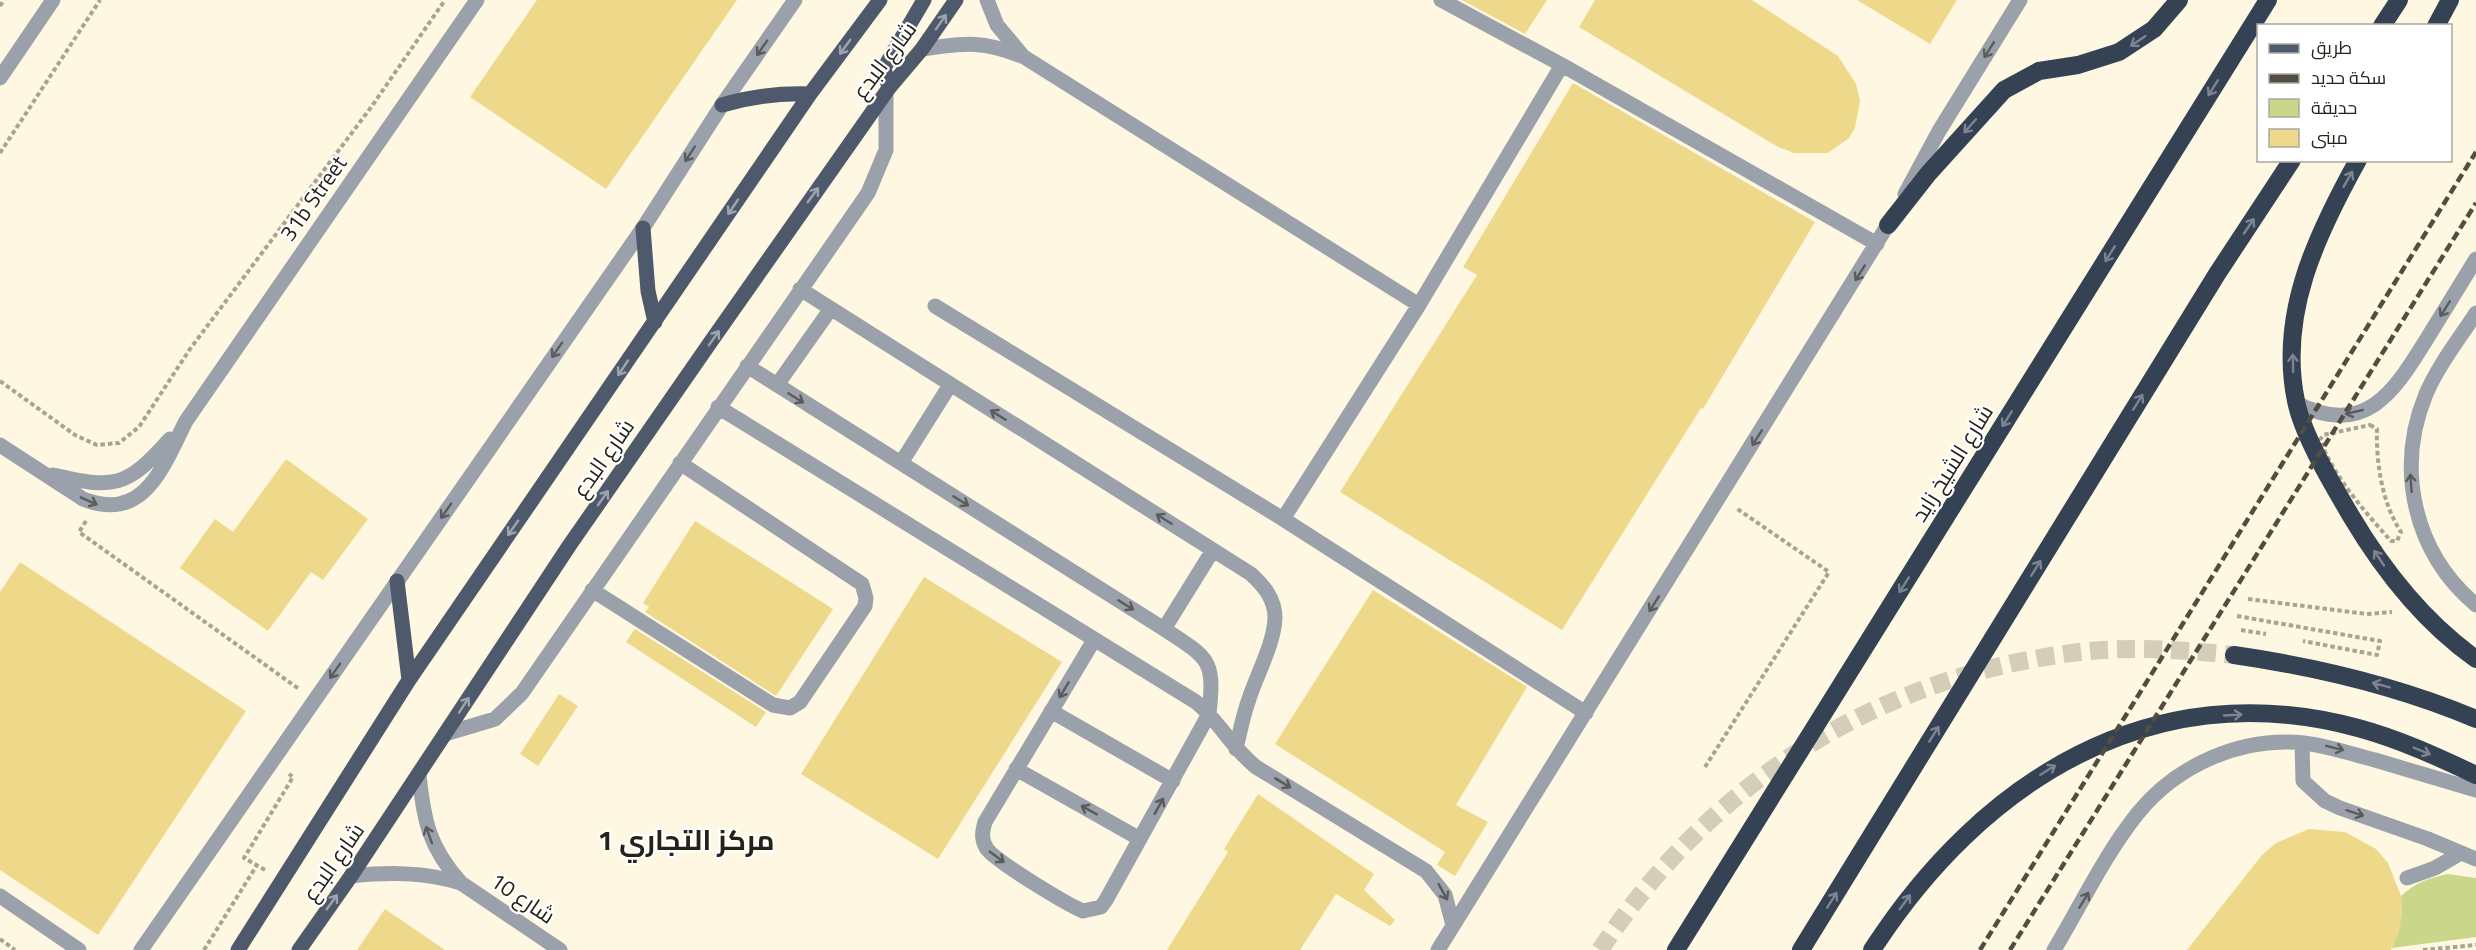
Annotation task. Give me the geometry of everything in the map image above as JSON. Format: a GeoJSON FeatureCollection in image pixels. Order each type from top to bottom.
{"type":"FeatureCollection","features":[{"type":"Feature","properties":{"kind":"highway"},"geometry":{"type":"LineString","coordinates":[[1888,225],[1928,174],[2004,90],[2039,70],[2078,65],[2119,52],[2154,29],[2179,0]]}},
{"type":"Feature","properties":{"kind":"highway","name":"شارع الشيخ زايد"},"geometry":{"type":"LineString","coordinates":[[1676,950],[2268,0]]}},
{"type":"Feature","properties":{"kind":"highway"},"geometry":{"type":"LineString","coordinates":[[2383,24],[2399,0]]}},
{"type":"Feature","properties":{"kind":"highway"},"geometry":{"type":"LineString","coordinates":[[2437,24],[2450,0]]}},
{"type":"Feature","properties":{"kind":"highway"},"geometry":{"type":"LineString","coordinates":[[1801,950],[2217,274],[2291,162]]}},
{"type":"Feature","properties":{"kind":"highway"},"geometry":{"type":"LineString","coordinates":[[2357,162],[2321,228],[2302,282],[2293,339],[2296,403],[2313,445],[2358,527],[2400,587],[2442,632],[2476,659]]}},
{"type":"Feature","properties":{"kind":"highway"},"geometry":{"type":"LineString","coordinates":[[2234,655],[2338,673],[2395,689],[2476,719]]}},
{"type":"Feature","properties":{"kind":"highway"},"geometry":{"type":"LineString","coordinates":[[1872,950],[1912,892],[1934,865],[1989,812],[2021,787],[2056,765],[2093,747],[2131,733],[2211,716],[2285,715],[2367,731],[2439,758],[2476,776]]}},
{"type":"Feature","properties":{"kind":"main road","name":"شارع البدع"},"geometry":{"type":"LineString","coordinates":[[238,950],[280,880],[409,680],[810,94],[880,0]]}},
{"type":"Feature","properties":{"kind":"main road"},"geometry":{"type":"LineString","coordinates":[[888,91],[884,68],[924,0]]}},
{"type":"Feature","properties":{"kind":"main road","name":"شارع البدع"},"geometry":{"type":"LineString","coordinates":[[299,950],[351,876],[583,526],[888,91],[922,49],[956,0]]}},
{"type":"Feature","properties":{"kind":"main road"},"geometry":{"type":"LineString","coordinates":[[722,105],[751,97],[780,93],[810,94]]}},
{"type":"Feature","properties":{"kind":"main road"},"geometry":{"type":"LineString","coordinates":[[643,228],[648,291],[655,322]]}},
{"type":"Feature","properties":{"kind":"main road"},"geometry":{"type":"LineString","coordinates":[[397,581],[409,680]]}},
{"type":"Feature","properties":{"kind":"street"},"geometry":{"type":"LineString","coordinates":[[0,78],[53,0]]}},
{"type":"Feature","properties":{"kind":"street","name":"31b Street"},"geometry":{"type":"LineString","coordinates":[[0,445],[38,471],[98,505],[132,500],[152,485],[186,422],[477,0]]}},
{"type":"Feature","properties":{"kind":"street"},"geometry":{"type":"LineString","coordinates":[[141,950],[643,228],[722,105],[795,0]]}},
{"type":"Feature","properties":{"kind":"street"},"geometry":{"type":"LineString","coordinates":[[987,0],[997,25],[1024,57]]}},
{"type":"Feature","properties":{"kind":"street"},"geometry":{"type":"LineString","coordinates":[[1441,0],[1562,65],[1877,244]]}},
{"type":"Feature","properties":{"kind":"street"},"geometry":{"type":"LineString","coordinates":[[1438,950],[1877,244],[1939,131],[2020,0]]}},
{"type":"Feature","properties":{"kind":"street"},"geometry":{"type":"LineString","coordinates":[[922,49],[975,43],[996,46],[1024,57],[1419,305]]}},
{"type":"Feature","properties":{"kind":"street"},"geometry":{"type":"LineString","coordinates":[[1283,519],[1419,305],[1562,65]]}},
{"type":"Feature","properties":{"kind":"street"},"geometry":{"type":"LineString","coordinates":[[445,734],[485,723],[513,703],[747,366],[875,180],[886,150],[888,91]]}},
{"type":"Feature","properties":{"kind":"street"},"geometry":{"type":"LineString","coordinates":[[2296,403],[2308,409],[2334,415],[2361,411],[2384,399],[2402,381],[2476,259]]}},
{"type":"Feature","properties":{"kind":"street"},"geometry":{"type":"LineString","coordinates":[[800,289],[1251,574],[1264,586],[1272,601],[1275,618],[1271,636],[1244,712],[1236,749]]}},
{"type":"Feature","properties":{"kind":"street"},"geometry":{"type":"LineString","coordinates":[[935,306],[1283,519],[1586,713]]}},
{"type":"Feature","properties":{"kind":"street"},"geometry":{"type":"LineString","coordinates":[[777,385],[830,310]]}},
{"type":"Feature","properties":{"kind":"street"},"geometry":{"type":"LineString","coordinates":[[2476,313],[2427,392],[2418,416],[2410,467],[2412,495],[2429,548],[2444,572],[2476,605]]}},
{"type":"Feature","properties":{"kind":"street"},"geometry":{"type":"LineString","coordinates":[[747,366],[1164,629],[1198,652],[1209,666],[1212,683],[1209,714],[1101,907],[1092,911],[1075,908],[993,855],[983,840],[985,822],[1094,640]]}},
{"type":"Feature","properties":{"kind":"street"},"geometry":{"type":"LineString","coordinates":[[900,463],[950,385]]}},
{"type":"Feature","properties":{"kind":"street"},"geometry":{"type":"LineString","coordinates":[[718,407],[1196,702],[1209,714],[1236,749],[1256,767],[1417,863],[1436,881],[1445,895],[1453,925]]}},
{"type":"Feature","properties":{"kind":"street","name":"31b Street"},"geometry":{"type":"LineString","coordinates":[[38,471],[91,484],[118,482],[142,469],[186,422]]}},
{"type":"Feature","properties":{"kind":"street"},"geometry":{"type":"LineString","coordinates":[[592,590],[773,705],[790,708],[800,702],[865,606],[866,598],[862,584],[680,463]]}},
{"type":"Feature","properties":{"kind":"street"},"geometry":{"type":"LineString","coordinates":[[1164,629],[1213,550]]}},
{"type":"Feature","properties":{"kind":"street"},"geometry":{"type":"LineString","coordinates":[[1051,711],[1173,781]]}},
{"type":"Feature","properties":{"kind":"street"},"geometry":{"type":"LineString","coordinates":[[2301,742],[2303,781],[2325,801],[2476,860]]}},
{"type":"Feature","properties":{"kind":"street"},"geometry":{"type":"LineString","coordinates":[[2054,950],[2138,813],[2160,790],[2187,770],[2216,756],[2247,746],[2301,742],[2346,751],[2476,790]]}},
{"type":"Feature","properties":{"kind":"street"},"geometry":{"type":"LineString","coordinates":[[1016,769],[1140,838]]}},
{"type":"Feature","properties":{"kind":"street","name":"شارع 10"},"geometry":{"type":"LineString","coordinates":[[418,775],[427,832],[442,861],[461,883],[560,950]]}},
{"type":"Feature","properties":{"kind":"street"},"geometry":{"type":"LineString","coordinates":[[2407,878],[2460,853]]}},
{"type":"Feature","properties":{"kind":"street","name":"شارع 10"},"geometry":{"type":"LineString","coordinates":[[351,876],[408,873],[461,883]]}},
{"type":"Feature","properties":{"kind":"street"},"geometry":{"type":"LineString","coordinates":[[0,896],[79,950]]}},
{"type":"Feature","properties":{"kind":"path"},"geometry":{"type":"LineString","coordinates":[[0,6],[4,0]]}},
{"type":"Feature","properties":{"kind":"path"},"geometry":{"type":"LineString","coordinates":[[0,153],[100,0]]}},
{"type":"Feature","properties":{"kind":"path"},"geometry":{"type":"LineString","coordinates":[[0,381],[75,435],[97,445],[119,443],[139,427],[190,350],[372,106],[446,0]]}},
{"type":"Feature","properties":{"kind":"path"},"geometry":{"type":"LineString","coordinates":[[2321,444],[2371,519],[2391,541],[2400,539],[2401,532],[2388,506],[2381,482],[2375,426],[2326,434]]}},
{"type":"Feature","properties":{"kind":"path"},"geometry":{"type":"LineString","coordinates":[[1705,767],[1829,572],[1720,497]]}},
{"type":"Feature","properties":{"kind":"path"},"geometry":{"type":"LineString","coordinates":[[98,505],[79,531],[314,700]]}},
{"type":"Feature","properties":{"kind":"path"},"geometry":{"type":"LineString","coordinates":[[2248,598],[2367,614],[2400,611],[2415,603]]}},
{"type":"Feature","properties":{"kind":"path"},"geometry":{"type":"LineString","coordinates":[[2237,616],[2380,641],[2377,655],[2298,640]]}},
{"type":"Feature","properties":{"kind":"path"},"geometry":{"type":"LineString","coordinates":[[2241,630],[2275,636]]}},
{"type":"Feature","properties":{"kind":"path"},"geometry":{"type":"LineString","coordinates":[[271,763],[293,777],[244,858],[280,880]]}},
{"type":"Feature","properties":{"kind":"path"},"geometry":{"type":"LineString","coordinates":[[204,950],[257,865]]}},
{"type":"Feature","properties":{"kind":"path"},"geometry":{"type":"LineString","coordinates":[[0,939],[15,950]]}},
{"type":"Feature","properties":{"kind":"path"},"geometry":{"type":"LineString","coordinates":[[2423,950],[2476,945]]}},
{"type":"Feature","properties":{"kind":"green space"},"geometry":{"type":"Polygon","coordinates":[[[2448,874],[2476,878],[2476,937],[2392,948],[2402,914],[2401,896],[2423,881],[2448,874]]]}},
{"type":"Feature","properties":{"kind":"building"},"geometry":{"type":"Polygon","coordinates":[[[537,0],[737,0],[606,189],[470,97],[537,0]]]}},
{"type":"Feature","properties":{"kind":"building"},"geometry":{"type":"Polygon","coordinates":[[[1462,0],[1547,0],[1525,34],[1462,0]]]}},
{"type":"Feature","properties":{"kind":"building"},"geometry":{"type":"Polygon","coordinates":[[[1595,0],[1752,0],[1838,56],[1856,84],[1860,101],[1855,128],[1849,138],[1828,153],[1794,153],[1778,147],[1579,27],[1595,0]]]}},
{"type":"Feature","properties":{"kind":"building"},"geometry":{"type":"Polygon","coordinates":[[[1857,0],[1957,0],[1930,44],[1857,0]]]}},
{"type":"Feature","properties":{"kind":"building"},"geometry":{"type":"Polygon","coordinates":[[[1573,83],[1815,222],[1703,409],[1701,408],[1562,630],[1340,492],[1477,275],[1463,267],[1573,83]]]}},
{"type":"Feature","properties":{"kind":"building"},"geometry":{"type":"Polygon","coordinates":[[[286,459],[368,519],[323,580],[311,572],[268,631],[180,568],[215,519],[233,532],[286,459]]]}},
{"type":"Feature","properties":{"kind":"building"},"geometry":{"type":"Polygon","coordinates":[[[695,521],[833,609],[776,696],[645,612],[649,607],[643,603],[695,521]]]}},
{"type":"Feature","properties":{"kind":"building"},"geometry":{"type":"Polygon","coordinates":[[[20,562],[246,711],[98,935],[0,870],[0,592],[20,562]]]}},
{"type":"Feature","properties":{"kind":"building"},"geometry":{"type":"Polygon","coordinates":[[[924,577],[1062,662],[938,859],[801,774],[924,577]]]}},
{"type":"Feature","properties":{"kind":"building"},"geometry":{"type":"Polygon","coordinates":[[[1373,590],[1527,687],[1456,805],[1488,822],[1455,876],[1437,865],[1445,852],[1275,744],[1373,590]]]}},
{"type":"Feature","properties":{"kind":"building"},"geometry":{"type":"Polygon","coordinates":[[[635,629],[766,712],[756,727],[626,642],[635,629]]]}},
{"type":"Feature","properties":{"kind":"building"},"geometry":{"type":"Polygon","coordinates":[[[559,694],[578,706],[538,766],[520,754],[559,694]]]}},
{"type":"Feature","properties":{"kind":"building"},"geometry":{"type":"Polygon","coordinates":[[[1258,794],[1374,874],[1364,890],[1395,920],[1390,926],[1336,894],[1300,950],[1167,950],[1228,852],[1224,849],[1258,794]]]}},
{"type":"Feature","properties":{"kind":"building"},"geometry":{"type":"Polygon","coordinates":[[[2309,829],[2345,832],[2376,849],[2388,863],[2401,896],[2402,914],[2399,931],[2391,950],[2187,950],[2262,855],[2276,843],[2309,829]]]}},
{"type":"Feature","properties":{"kind":"building"},"geometry":{"type":"Polygon","coordinates":[[[385,909],[445,950],[357,950],[385,909]]]}},
{"type":"Feature","properties":{"kind":"tunnel"},"geometry":{"type":"LineString","coordinates":[[1600,950],[1644,890],[1694,836],[1748,788],[1806,747],[1869,712],[1936,685],[2006,665],[2080,652],[2138,649],[2234,655]]}},
{"type":"Feature","properties":{"kind":"railway"},"geometry":{"type":"LineString","coordinates":[[1980,950],[2476,152]]}},
{"type":"Feature","properties":{"kind":"railway"},"geometry":{"type":"LineString","coordinates":[[2010,950],[2476,203]]}},
{"type":"Feature","properties":{"kind":"district","name":"مركز التجاري 1"},"geometry":{"type":"Point","coordinates":[686,840]}}]}
